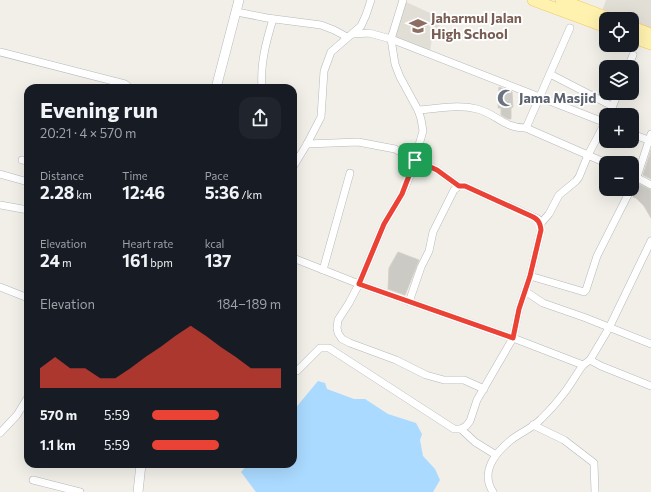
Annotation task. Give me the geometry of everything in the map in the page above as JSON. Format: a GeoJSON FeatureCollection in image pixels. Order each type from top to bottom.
{"type":"FeatureCollection","features":[{"type":"Feature","properties":{"kind":"main road"},"geometry":{"type":"LineString","coordinates":[[533,0],[599,24]]}},
{"type":"Feature","properties":{"kind":"main road"},"geometry":{"type":"LineString","coordinates":[[561,0],[599,14]]}},
{"type":"Feature","properties":{"kind":"main road"},"geometry":{"type":"LineString","coordinates":[[639,30],[651,34]]}},
{"type":"Feature","properties":{"kind":"main road"},"geometry":{"type":"LineString","coordinates":[[639,40],[651,44]]}},
{"type":"Feature","properties":{"kind":"street"},"geometry":{"type":"LineString","coordinates":[[217,84],[239,0]]}},
{"type":"Feature","properties":{"kind":"street"},"geometry":{"type":"LineString","coordinates":[[297,159],[307,144],[321,117],[324,71],[331,52],[361,26],[371,0]]}},
{"type":"Feature","properties":{"kind":"street"},"geometry":{"type":"LineString","coordinates":[[403,0],[391,39],[400,77],[418,110],[423,132],[415,160],[402,194],[384,224],[359,284],[338,320],[338,333],[342,339],[396,360],[426,375],[444,380],[464,380],[484,389]]}},
{"type":"Feature","properties":{"kind":"street"},"geometry":{"type":"LineString","coordinates":[[237,12],[273,19],[321,25],[350,35],[370,33],[391,39],[599,120]]}},
{"type":"Feature","properties":{"kind":"street"},"geometry":{"type":"LineString","coordinates":[[262,84],[262,64],[264,52],[273,19]]}},
{"type":"Feature","properties":{"kind":"street"},"geometry":{"type":"LineString","coordinates":[[526,128],[570,28]]}},
{"type":"Feature","properties":{"kind":"street"},"geometry":{"type":"LineString","coordinates":[[0,52],[126,84]]}},
{"type":"Feature","properties":{"kind":"street"},"geometry":{"type":"LineString","coordinates":[[631,60],[633,55]]}},
{"type":"Feature","properties":{"kind":"street"},"geometry":{"type":"LineString","coordinates":[[550,74],[612,106],[615,100]]}},
{"type":"Feature","properties":{"kind":"street"},"geometry":{"type":"LineString","coordinates":[[418,110],[469,107],[486,113],[511,127],[526,128],[599,160]]}},
{"type":"Feature","properties":{"kind":"street"},"geometry":{"type":"LineString","coordinates":[[540,224],[549,214],[559,195],[579,177],[588,155],[599,135]]}},
{"type":"Feature","properties":{"kind":"street"},"geometry":{"type":"LineString","coordinates":[[639,136],[650,138],[639,166]]}},
{"type":"Feature","properties":{"kind":"street"},"geometry":{"type":"LineString","coordinates":[[297,369],[320,348],[329,348],[449,426],[454,429],[461,429],[470,421],[477,400],[513,338],[519,309],[526,291],[541,230],[538,219],[465,186],[459,186],[437,170],[395,149],[358,142],[307,144]]}},
{"type":"Feature","properties":{"kind":"street"},"geometry":{"type":"LineString","coordinates":[[323,270],[350,173]]}},
{"type":"Feature","properties":{"kind":"street"},"geometry":{"type":"LineString","coordinates":[[0,174],[24,181]]}},
{"type":"Feature","properties":{"kind":"street"},"geometry":{"type":"LineString","coordinates":[[639,178],[651,185]]}},
{"type":"Feature","properties":{"kind":"street"},"geometry":{"type":"LineString","coordinates":[[409,302],[421,267],[429,251],[433,232],[454,190],[459,186]]}},
{"type":"Feature","properties":{"kind":"street"},"geometry":{"type":"LineString","coordinates":[[530,276],[584,292],[586,290],[597,256],[626,196]]}},
{"type":"Feature","properties":{"kind":"street"},"geometry":{"type":"LineString","coordinates":[[0,205],[24,209]]}},
{"type":"Feature","properties":{"kind":"street"},"geometry":{"type":"LineString","coordinates":[[491,491],[488,481],[488,472],[496,455],[512,439],[533,425],[561,398],[583,365],[590,360],[609,328],[651,241]]}},
{"type":"Feature","properties":{"kind":"street"},"geometry":{"type":"LineString","coordinates":[[297,260],[359,284],[513,338],[583,365]]}},
{"type":"Feature","properties":{"kind":"street"},"geometry":{"type":"LineString","coordinates":[[0,287],[24,296]]}},
{"type":"Feature","properties":{"kind":"street"},"geometry":{"type":"LineString","coordinates":[[526,291],[543,303],[586,318],[651,344]]}},
{"type":"Feature","properties":{"kind":"street"},"geometry":{"type":"LineString","coordinates":[[590,360],[601,366],[651,386]]}},
{"type":"Feature","properties":{"kind":"street"},"geometry":{"type":"LineString","coordinates":[[0,433],[17,415],[24,404]]}},
{"type":"Feature","properties":{"kind":"street"},"geometry":{"type":"LineString","coordinates":[[533,425],[564,440],[594,463],[595,492]]}},
{"type":"Feature","properties":{"kind":"street"},"geometry":{"type":"LineString","coordinates":[[461,429],[475,442],[496,455]]}},
{"type":"Feature","properties":{"kind":"street"},"geometry":{"type":"LineString","coordinates":[[138,492],[141,468]]}},
{"type":"Feature","properties":{"kind":"street"},"geometry":{"type":"LineString","coordinates":[[33,480],[80,492]]}},
{"type":"Feature","properties":{"kind":"shaded area"},"geometry":{"type":"Polygon","coordinates":[[[606,0],[651,0],[651,29],[639,25],[639,12],[602,11],[606,0]]]}},
{"type":"Feature","properties":{"kind":"shaded area","name":"Jaharmul Jalan High School"},"geometry":{"type":"Polygon","coordinates":[[[406,2],[441,18],[442,22],[432,38],[430,51],[394,38],[406,2]]]}},
{"type":"Feature","properties":{"kind":"water"},"geometry":{"type":"Polygon","coordinates":[[[318,381],[325,383],[327,389],[354,399],[365,399],[388,414],[416,423],[422,434],[420,440],[423,456],[435,469],[440,480],[433,492],[256,492],[241,472],[244,468],[297,468],[297,406],[318,381]]]}},
{"type":"Feature","properties":{"kind":"building","name":"Jama Masjid"},"geometry":{"type":"Polygon","coordinates":[[[499,87],[512,92],[513,107],[511,108],[511,119],[501,115],[501,108],[498,108],[499,87]]]}},
{"type":"Feature","properties":{"kind":"building"},"geometry":{"type":"Polygon","coordinates":[[[651,150],[651,179],[643,175],[651,150]]]}},
{"type":"Feature","properties":{"kind":"building"},"geometry":{"type":"Polygon","coordinates":[[[639,184],[651,190],[651,218],[644,206],[633,197],[639,196],[639,184]]]}},
{"type":"Feature","properties":{"kind":"building"},"geometry":{"type":"Polygon","coordinates":[[[398,252],[419,260],[405,295],[388,289],[389,268],[398,252]]]}},
{"type":"Feature","properties":{"kind":"place","name":"Jaharmul Jalan High School"},"geometry":{"type":"Point","coordinates":[418,26]}},
{"type":"Feature","properties":{"kind":"place","name":"Jama Masjid"},"geometry":{"type":"Point","coordinates":[506,98]}},
{"type":"Feature","properties":{"kind":"route"},"geometry":{"type":"LineString","coordinates":[[415,160],[437,170],[459,186],[465,186],[538,219],[541,230],[526,291],[519,309],[513,338],[359,284],[384,224],[402,194],[415,160]]}}]}
